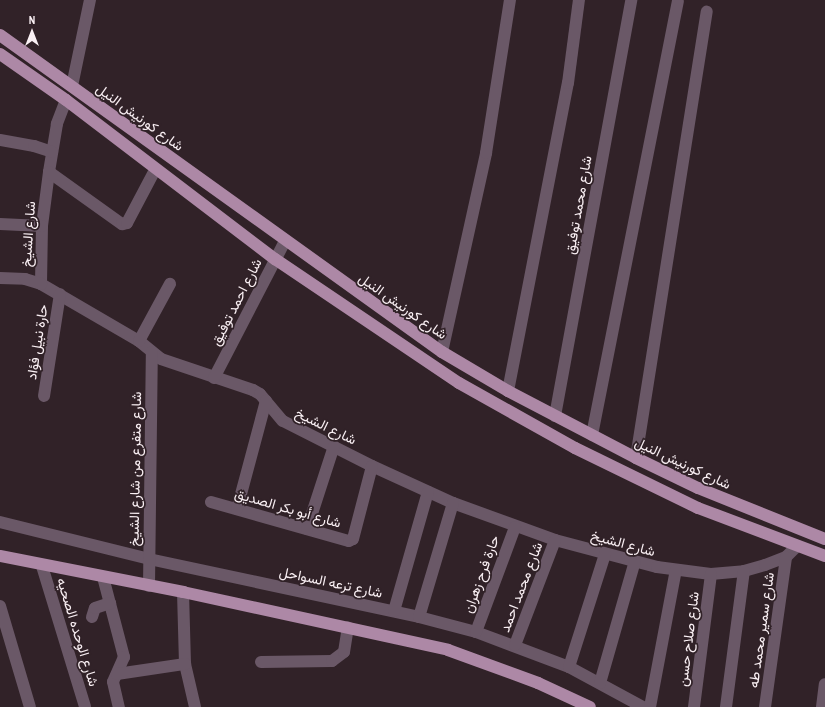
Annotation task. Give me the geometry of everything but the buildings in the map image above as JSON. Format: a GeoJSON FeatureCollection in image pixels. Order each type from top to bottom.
{"type":"FeatureCollection","features":[{"type":"Feature","properties":{"kind":"main road","name":"شارع كورنيش النيل"},"geometry":{"type":"LineString","coordinates":[[0,35],[285,241],[442,352],[508,391],[636,458],[759,513],[825,539]]}},
{"type":"Feature","properties":{"kind":"main road"},"geometry":{"type":"LineString","coordinates":[[0,54],[66,100],[155,170],[275,259],[430,364],[522,420],[598,461],[698,508],[825,556]]}},
{"type":"Feature","properties":{"kind":"main road"},"geometry":{"type":"LineString","coordinates":[[754,529],[759,513]]}},
{"type":"Feature","properties":{"kind":"main road"},"geometry":{"type":"LineString","coordinates":[[0,556],[42,566],[183,592],[455,653],[493,665],[575,703],[590,707]]}},
{"type":"Feature","properties":{"kind":"street"},"geometry":{"type":"LineString","coordinates":[[72,86],[90,0]]}},
{"type":"Feature","properties":{"kind":"street"},"geometry":{"type":"LineString","coordinates":[[442,352],[486,153],[510,0]]}},
{"type":"Feature","properties":{"kind":"street"},"geometry":{"type":"LineString","coordinates":[[508,391],[568,83],[579,0]]}},
{"type":"Feature","properties":{"kind":"street","name":"شارع محمد توفيق"},"geometry":{"type":"LineString","coordinates":[[555,416],[631,0]]}},
{"type":"Feature","properties":{"kind":"street"},"geometry":{"type":"LineString","coordinates":[[592,435],[678,1]]}},
{"type":"Feature","properties":{"kind":"street"},"geometry":{"type":"LineString","coordinates":[[636,458],[707,12]]}},
{"type":"Feature","properties":{"kind":"street","name":"شارع الشيخ"},"geometry":{"type":"LineString","coordinates":[[66,100],[57,124],[48,172],[42,226],[41,284],[140,341],[152,352],[171,364],[253,390],[266,401],[283,421],[372,466],[453,503],[514,527],[555,540],[605,554],[676,570],[711,574],[744,571],[786,556],[797,546]]}},
{"type":"Feature","properties":{"kind":"street"},"geometry":{"type":"LineString","coordinates":[[0,140],[28,144],[52,152]]}},
{"type":"Feature","properties":{"kind":"street"},"geometry":{"type":"LineString","coordinates":[[48,172],[122,224],[127,223],[155,170]]}},
{"type":"Feature","properties":{"kind":"street"},"geometry":{"type":"LineString","coordinates":[[0,224],[42,226]]}},
{"type":"Feature","properties":{"kind":"street","name":"شارع احمد توفيق"},"geometry":{"type":"LineString","coordinates":[[214,378],[285,241]]}},
{"type":"Feature","properties":{"kind":"street"},"geometry":{"type":"LineString","coordinates":[[0,278],[25,280],[41,284]]}},
{"type":"Feature","properties":{"kind":"street"},"geometry":{"type":"LineString","coordinates":[[140,341],[170,284]]}},
{"type":"Feature","properties":{"kind":"street","name":"حارة نبيل فؤاد"},"geometry":{"type":"LineString","coordinates":[[44,396],[60,294]]}},
{"type":"Feature","properties":{"kind":"street","name":"شارع متفرع من شارع الشيخ"},"geometry":{"type":"LineString","coordinates":[[149,586],[152,352]]}},
{"type":"Feature","properties":{"kind":"street"},"geometry":{"type":"LineString","coordinates":[[237,509],[266,401]]}},
{"type":"Feature","properties":{"kind":"street"},"geometry":{"type":"LineString","coordinates":[[307,529],[334,446]]}},
{"type":"Feature","properties":{"kind":"street","name":"شارع أبو بكر الصديق"},"geometry":{"type":"LineString","coordinates":[[211,502],[351,541],[372,466]]}},
{"type":"Feature","properties":{"kind":"street"},"geometry":{"type":"LineString","coordinates":[[394,611],[428,492]]}},
{"type":"Feature","properties":{"kind":"street"},"geometry":{"type":"LineString","coordinates":[[419,616],[453,503]]}},
{"type":"Feature","properties":{"kind":"street","name":"شارع ترعه السواحل"},"geometry":{"type":"LineString","coordinates":[[0,522],[149,558],[419,616],[476,632],[515,645],[569,668],[644,707]]}},
{"type":"Feature","properties":{"kind":"street","name":"حارة فرح زهران"},"geometry":{"type":"LineString","coordinates":[[476,632],[514,527]]}},
{"type":"Feature","properties":{"kind":"street","name":"شارع محمد احمد"},"geometry":{"type":"LineString","coordinates":[[515,645],[555,540]]}},
{"type":"Feature","properties":{"kind":"street"},"geometry":{"type":"LineString","coordinates":[[569,668],[605,554]]}},
{"type":"Feature","properties":{"kind":"street","name":"شارع سمير محمد طه"},"geometry":{"type":"LineString","coordinates":[[765,707],[786,556]]}},
{"type":"Feature","properties":{"kind":"street"},"geometry":{"type":"LineString","coordinates":[[600,683],[635,561]]}},
{"type":"Feature","properties":{"kind":"street","name":"شارع الوحده الصحيه"},"geometry":{"type":"LineString","coordinates":[[42,566],[85,707]]}},
{"type":"Feature","properties":{"kind":"street"},"geometry":{"type":"LineString","coordinates":[[650,707],[676,570]]}},
{"type":"Feature","properties":{"kind":"street"},"geometry":{"type":"LineString","coordinates":[[726,707],[744,571]]}},
{"type":"Feature","properties":{"kind":"street","name":"شارع صلاح حسن"},"geometry":{"type":"LineString","coordinates":[[694,707],[711,574]]}},
{"type":"Feature","properties":{"kind":"street"},"geometry":{"type":"LineString","coordinates":[[103,577],[124,657],[113,682],[119,707]]}},
{"type":"Feature","properties":{"kind":"street"},"geometry":{"type":"LineString","coordinates":[[183,592],[185,664],[195,707]]}},
{"type":"Feature","properties":{"kind":"street"},"geometry":{"type":"LineString","coordinates":[[92,617],[95,608],[110,603]]}},
{"type":"Feature","properties":{"kind":"street"},"geometry":{"type":"LineString","coordinates":[[0,606],[30,707]]}},
{"type":"Feature","properties":{"kind":"street"},"geometry":{"type":"LineString","coordinates":[[261,662],[332,661],[344,652],[348,628]]}},
{"type":"Feature","properties":{"kind":"street"},"geometry":{"type":"LineString","coordinates":[[117,674],[185,664]]}},
{"type":"Feature","properties":{"kind":"street"},"geometry":{"type":"LineString","coordinates":[[822,707],[825,684]]}}]}
